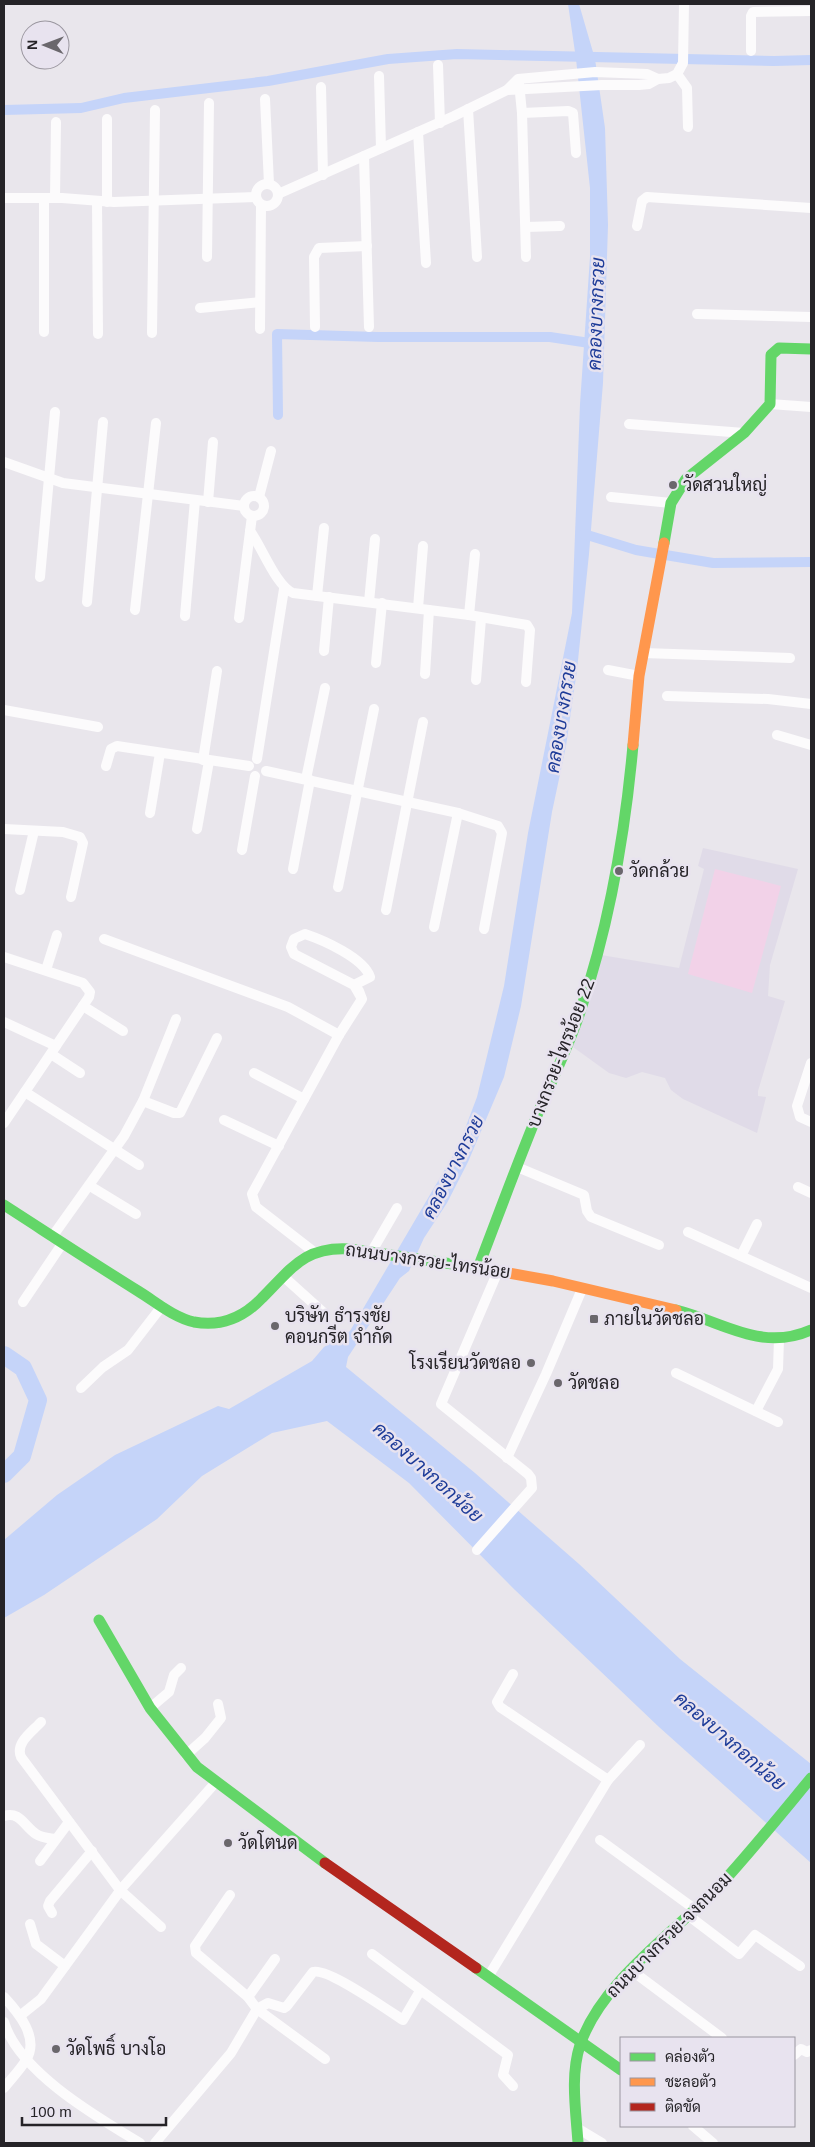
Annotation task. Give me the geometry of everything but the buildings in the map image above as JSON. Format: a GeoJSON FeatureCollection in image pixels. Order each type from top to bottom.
{"type":"FeatureCollection","features":[{"type":"Feature","properties":{"kind":"street"},"geometry":{"type":"LineString","coordinates":[[519,85],[639,85],[649,84],[658,79],[669,78],[677,74],[683,59],[684,4]]}},
{"type":"Feature","properties":{"kind":"street"},"geometry":{"type":"LineString","coordinates":[[751,51],[751,16],[753,12],[811,11]]}},
{"type":"Feature","properties":{"kind":"street"},"geometry":{"type":"LineString","coordinates":[[438,65],[440,123]]}},
{"type":"Feature","properties":{"kind":"street"},"geometry":{"type":"LineString","coordinates":[[4,197],[102,201],[207,198],[259,201],[267,206],[273,204],[278,194],[440,123],[519,85],[574,73],[648,74],[658,79]]}},
{"type":"Feature","properties":{"kind":"street"},"geometry":{"type":"LineString","coordinates":[[677,74],[687,88],[688,127]]}},
{"type":"Feature","properties":{"kind":"street"},"geometry":{"type":"LineString","coordinates":[[379,76],[381,148]]}},
{"type":"Feature","properties":{"kind":"street"},"geometry":{"type":"LineString","coordinates":[[519,85],[522,113],[526,257]]}},
{"type":"Feature","properties":{"kind":"street"},"geometry":{"type":"LineString","coordinates":[[321,87],[323,175]]}},
{"type":"Feature","properties":{"kind":"street"},"geometry":{"type":"LineString","coordinates":[[265,99],[268,184]]}},
{"type":"Feature","properties":{"kind":"street"},"geometry":{"type":"LineString","coordinates":[[207,257],[209,103]]}},
{"type":"Feature","properties":{"kind":"street"},"geometry":{"type":"LineString","coordinates":[[468,109],[477,258]]}},
{"type":"Feature","properties":{"kind":"street"},"geometry":{"type":"LineString","coordinates":[[152,333],[155,110]]}},
{"type":"Feature","properties":{"kind":"street"},"geometry":{"type":"LineString","coordinates":[[522,113],[568,111],[573,113],[576,153]]}},
{"type":"Feature","properties":{"kind":"street"},"geometry":{"type":"LineString","coordinates":[[98,334],[102,201],[107,119]]}},
{"type":"Feature","properties":{"kind":"street"},"geometry":{"type":"LineString","coordinates":[[55,198],[56,122]]}},
{"type":"Feature","properties":{"kind":"street"},"geometry":{"type":"LineString","coordinates":[[418,132],[426,263]]}},
{"type":"Feature","properties":{"kind":"street"},"geometry":{"type":"LineString","coordinates":[[364,156],[369,327]]}},
{"type":"Feature","properties":{"kind":"street"},"geometry":{"type":"LineString","coordinates":[[260,329],[259,187],[268,184],[273,186],[278,194]]}},
{"type":"Feature","properties":{"kind":"street"},"geometry":{"type":"LineString","coordinates":[[636,226],[642,201],[647,197],[811,208]]}},
{"type":"Feature","properties":{"kind":"street"},"geometry":{"type":"LineString","coordinates":[[44,198],[44,332]]}},
{"type":"Feature","properties":{"kind":"street"},"geometry":{"type":"LineString","coordinates":[[526,227],[560,226]]}},
{"type":"Feature","properties":{"kind":"street"},"geometry":{"type":"LineString","coordinates":[[315,327],[314,257],[319,248],[368,246]]}},
{"type":"Feature","properties":{"kind":"street"},"geometry":{"type":"LineString","coordinates":[[200,308],[260,302]]}},
{"type":"Feature","properties":{"kind":"street"},"geometry":{"type":"LineString","coordinates":[[698,314],[811,317]]}},
{"type":"Feature","properties":{"kind":"street"},"geometry":{"type":"LineString","coordinates":[[611,497],[671,503],[686,479],[744,433],[770,404],[772,355],[775,350],[779,348],[811,349]]}},
{"type":"Feature","properties":{"kind":"street"},"geometry":{"type":"LineString","coordinates":[[770,404],[811,407]]}},
{"type":"Feature","properties":{"kind":"street"},"geometry":{"type":"LineString","coordinates":[[40,577],[55,412]]}},
{"type":"Feature","properties":{"kind":"street"},"geometry":{"type":"LineString","coordinates":[[87,602],[103,422]]}},
{"type":"Feature","properties":{"kind":"street"},"geometry":{"type":"LineString","coordinates":[[135,610],[156,423]]}},
{"type":"Feature","properties":{"kind":"street"},"geometry":{"type":"LineString","coordinates":[[629,424],[744,433]]}},
{"type":"Feature","properties":{"kind":"street"},"geometry":{"type":"LineString","coordinates":[[208,502],[213,442]]}},
{"type":"Feature","properties":{"kind":"street"},"geometry":{"type":"LineString","coordinates":[[252,516],[261,513],[264,509],[264,504],[259,496],[271,450]]}},
{"type":"Feature","properties":{"kind":"street"},"geometry":{"type":"LineString","coordinates":[[4,462],[48,479],[97,489],[244,506]]}},
{"type":"Feature","properties":{"kind":"street"},"geometry":{"type":"LineString","coordinates":[[252,516],[246,512],[244,506],[247,498],[259,496]]}},
{"type":"Feature","properties":{"kind":"street"},"geometry":{"type":"LineString","coordinates":[[186,616],[195,500]]}},
{"type":"Feature","properties":{"kind":"street","name":"บางกรวย-ไทรน้อย 22"},"geometry":{"type":"LineString","coordinates":[[478,1268],[580,1013],[594,966],[618,864],[627,809],[639,676],[671,503]]}},
{"type":"Feature","properties":{"kind":"street"},"geometry":{"type":"LineString","coordinates":[[240,618],[252,516]]}},
{"type":"Feature","properties":{"kind":"street"},"geometry":{"type":"LineString","coordinates":[[317,596],[324,528]]}},
{"type":"Feature","properties":{"kind":"street"},"geometry":{"type":"LineString","coordinates":[[250,531],[284,590],[251,772],[255,776]]}},
{"type":"Feature","properties":{"kind":"street"},"geometry":{"type":"LineString","coordinates":[[369,602],[375,539]]}},
{"type":"Feature","properties":{"kind":"street"},"geometry":{"type":"LineString","coordinates":[[418,608],[423,546]]}},
{"type":"Feature","properties":{"kind":"street"},"geometry":{"type":"LineString","coordinates":[[469,615],[475,554]]}},
{"type":"Feature","properties":{"kind":"street"},"geometry":{"type":"LineString","coordinates":[[284,590],[317,596],[469,615],[527,625],[530,630],[526,682]]}},
{"type":"Feature","properties":{"kind":"street"},"geometry":{"type":"LineString","coordinates":[[324,652],[329,597]]}},
{"type":"Feature","properties":{"kind":"street"},"geometry":{"type":"LineString","coordinates":[[376,663],[382,603]]}},
{"type":"Feature","properties":{"kind":"street"},"geometry":{"type":"LineString","coordinates":[[425,674],[429,610]]}},
{"type":"Feature","properties":{"kind":"street"},"geometry":{"type":"LineString","coordinates":[[476,680],[481,618]]}},
{"type":"Feature","properties":{"kind":"street"},"geometry":{"type":"LineString","coordinates":[[643,653],[790,658]]}},
{"type":"Feature","properties":{"kind":"street"},"geometry":{"type":"LineString","coordinates":[[608,670],[639,676]]}},
{"type":"Feature","properties":{"kind":"street"},"geometry":{"type":"LineString","coordinates":[[197,829],[217,671]]}},
{"type":"Feature","properties":{"kind":"street"},"geometry":{"type":"LineString","coordinates":[[293,869],[325,688]]}},
{"type":"Feature","properties":{"kind":"street"},"geometry":{"type":"LineString","coordinates":[[667,696],[768,699],[811,704]]}},
{"type":"Feature","properties":{"kind":"street"},"geometry":{"type":"LineString","coordinates":[[338,887],[374,709]]}},
{"type":"Feature","properties":{"kind":"street"},"geometry":{"type":"LineString","coordinates":[[4,710],[98,727]]}},
{"type":"Feature","properties":{"kind":"street"},"geometry":{"type":"LineString","coordinates":[[386,910],[423,722]]}},
{"type":"Feature","properties":{"kind":"street"},"geometry":{"type":"LineString","coordinates":[[777,735],[811,745]]}},
{"type":"Feature","properties":{"kind":"street"},"geometry":{"type":"LineString","coordinates":[[106,766],[111,749],[117,746],[206,760],[265,762],[266,771]]}},
{"type":"Feature","properties":{"kind":"street"},"geometry":{"type":"LineString","coordinates":[[150,813],[160,753]]}},
{"type":"Feature","properties":{"kind":"street"},"geometry":{"type":"LineString","coordinates":[[266,771],[458,813],[492,823],[502,829],[484,930]]}},
{"type":"Feature","properties":{"kind":"street"},"geometry":{"type":"LineString","coordinates":[[255,776],[260,776],[266,771]]}},
{"type":"Feature","properties":{"kind":"street"},"geometry":{"type":"LineString","coordinates":[[242,850],[255,776]]}},
{"type":"Feature","properties":{"kind":"street"},"geometry":{"type":"LineString","coordinates":[[434,927],[458,813]]}},
{"type":"Feature","properties":{"kind":"street"},"geometry":{"type":"LineString","coordinates":[[4,828],[63,832],[75,834],[82,839],[71,897]]}},
{"type":"Feature","properties":{"kind":"street"},"geometry":{"type":"LineString","coordinates":[[20,890],[34,831]]}},
{"type":"Feature","properties":{"kind":"street"},"geometry":{"type":"LineString","coordinates":[[314,1252],[256,1207],[252,1198],[254,1190],[339,1035],[362,999],[354,985],[294,954],[291,946],[294,939],[305,934],[317,938],[362,964],[370,977],[354,985]]}},
{"type":"Feature","properties":{"kind":"street"},"geometry":{"type":"LineString","coordinates":[[46,970],[57,935]]}},
{"type":"Feature","properties":{"kind":"street"},"geometry":{"type":"LineString","coordinates":[[104,939],[280,1004],[339,1035]]}},
{"type":"Feature","properties":{"kind":"street"},"geometry":{"type":"LineString","coordinates":[[4,958],[83,983],[88,987],[89,996],[4,1123]]}},
{"type":"Feature","properties":{"kind":"street"},"geometry":{"type":"LineString","coordinates":[[83,1006],[123,1031]]}},
{"type":"Feature","properties":{"kind":"street"},"geometry":{"type":"LineString","coordinates":[[22,1302],[90,1186],[116,1150],[143,1101],[176,1019]]}},
{"type":"Feature","properties":{"kind":"street"},"geometry":{"type":"LineString","coordinates":[[4,1022],[54,1050],[80,1073]]}},
{"type":"Feature","properties":{"kind":"street"},"geometry":{"type":"LineString","coordinates":[[143,1101],[174,1113],[180,1113],[217,1038]]}},
{"type":"Feature","properties":{"kind":"street"},"geometry":{"type":"LineString","coordinates":[[811,1063],[797,1110],[800,1117],[811,1122]]}},
{"type":"Feature","properties":{"kind":"street"},"geometry":{"type":"LineString","coordinates":[[254,1073],[304,1100]]}},
{"type":"Feature","properties":{"kind":"street"},"geometry":{"type":"LineString","coordinates":[[25,1092],[139,1165]]}},
{"type":"Feature","properties":{"kind":"street"},"geometry":{"type":"LineString","coordinates":[[224,1120],[278,1146]]}},
{"type":"Feature","properties":{"kind":"street"},"geometry":{"type":"LineString","coordinates":[[517,1167],[584,1195],[586,1211],[591,1217],[659,1245]]}},
{"type":"Feature","properties":{"kind":"street"},"geometry":{"type":"LineString","coordinates":[[90,1186],[136,1214]]}},
{"type":"Feature","properties":{"kind":"street"},"geometry":{"type":"LineString","coordinates":[[798,1187],[811,1193]]}},
{"type":"Feature","properties":{"kind":"street","name":"ถนนบางกรวย-ไทรน้อย"},"geometry":{"type":"LineString","coordinates":[[4,1205],[162,1306],[194,1322],[220,1323],[231,1321],[254,1308],[300,1261],[314,1252],[333,1248],[376,1251],[442,1264],[498,1271],[689,1313],[758,1337],[779,1339],[811,1330]]}},
{"type":"Feature","properties":{"kind":"street"},"geometry":{"type":"LineString","coordinates":[[376,1251],[397,1208]]}},
{"type":"Feature","properties":{"kind":"street"},"geometry":{"type":"LineString","coordinates":[[741,1256],[757,1224]]}},
{"type":"Feature","properties":{"kind":"street"},"geometry":{"type":"LineString","coordinates":[[688,1232],[811,1288]]}},
{"type":"Feature","properties":{"kind":"street"},"geometry":{"type":"LineString","coordinates":[[477,1550],[532,1488],[533,1483],[528,1474],[441,1404],[498,1271]]}},
{"type":"Feature","properties":{"kind":"street"},"geometry":{"type":"LineString","coordinates":[[284,1277],[324,1313]]}},
{"type":"Feature","properties":{"kind":"street"},"geometry":{"type":"LineString","coordinates":[[507,1458],[546,1374],[582,1289]]}},
{"type":"Feature","properties":{"kind":"street"},"geometry":{"type":"LineString","coordinates":[[81,1388],[103,1367],[128,1350],[162,1306]]}},
{"type":"Feature","properties":{"kind":"street"},"geometry":{"type":"LineString","coordinates":[[756,1411],[778,1369],[779,1339]]}},
{"type":"Feature","properties":{"kind":"street"},"geometry":{"type":"LineString","coordinates":[[676,1373],[778,1422]]}},
{"type":"Feature","properties":{"kind":"street"},"geometry":{"type":"LineString","coordinates":[[99,1620],[150,1708],[197,1767],[317,1857],[620,2069]]}},
{"type":"Feature","properties":{"kind":"street"},"geometry":{"type":"LineString","coordinates":[[150,1708],[169,1692],[174,1675],[181,1668]]}},
{"type":"Feature","properties":{"kind":"street"},"geometry":{"type":"LineString","coordinates":[[513,1674],[499,1696],[497,1702],[500,1707],[608,1780]]}},
{"type":"Feature","properties":{"kind":"street"},"geometry":{"type":"LineString","coordinates":[[186,1755],[205,1738],[221,1718],[218,1704]]}},
{"type":"Feature","properties":{"kind":"street"},"geometry":{"type":"LineString","coordinates":[[41,1722],[20,1744],[18,1751],[120,1890],[161,1927]]}},
{"type":"Feature","properties":{"kind":"street"},"geometry":{"type":"LineString","coordinates":[[488,1977],[608,1780],[640,1745]]}},
{"type":"Feature","properties":{"kind":"street","name":"ถนนบางกรวย-จงถนอม"},"geometry":{"type":"LineString","coordinates":[[578,2143],[575,2094],[581,2042],[604,2000],[631,1970],[693,1913],[811,1778]]}},
{"type":"Feature","properties":{"kind":"street"},"geometry":{"type":"LineString","coordinates":[[21,2015],[41,1999],[120,1890],[216,1782]]}},
{"type":"Feature","properties":{"kind":"street"},"geometry":{"type":"LineString","coordinates":[[4,1816],[11,1814],[19,1817],[34,1833],[55,1839]]}},
{"type":"Feature","properties":{"kind":"street"},"geometry":{"type":"LineString","coordinates":[[40,1861],[55,1839],[70,1822]]}},
{"type":"Feature","properties":{"kind":"street"},"geometry":{"type":"LineString","coordinates":[[600,1840],[693,1913],[739,1954],[755,1935],[800,1966]]}},
{"type":"Feature","properties":{"kind":"street"},"geometry":{"type":"LineString","coordinates":[[52,1913],[48,1906],[50,1901],[92,1851]]}},
{"type":"Feature","properties":{"kind":"street"},"geometry":{"type":"LineString","coordinates":[[230,1895],[197,1943],[194,1951],[248,1997],[257,2009],[326,2059]]}},
{"type":"Feature","properties":{"kind":"street"},"geometry":{"type":"LineString","coordinates":[[30,1924],[36,1944],[65,1966]]}},
{"type":"Feature","properties":{"kind":"street"},"geometry":{"type":"LineString","coordinates":[[372,1954],[508,2055],[503,2075],[513,2086]]}},
{"type":"Feature","properties":{"kind":"street"},"geometry":{"type":"LineString","coordinates":[[248,1997],[274,1958]]}},
{"type":"Feature","properties":{"kind":"street"},"geometry":{"type":"LineString","coordinates":[[631,1970],[721,2037]]}},
{"type":"Feature","properties":{"kind":"street"},"geometry":{"type":"LineString","coordinates":[[155,2143],[231,2053],[257,2009],[268,2003],[284,2008],[316,1971],[337,1979],[403,2020],[420,1990]]}},
{"type":"Feature","properties":{"kind":"street"},"geometry":{"type":"LineString","coordinates":[[4,1997],[21,2015],[31,2043],[27,2060],[4,2088]]}},
{"type":"Feature","properties":{"kind":"street"},"geometry":{"type":"LineString","coordinates":[[4,2022],[11,2041],[38,2072],[94,2116],[140,2143]]}},
{"type":"Feature","properties":{"kind":"street"},"geometry":{"type":"LineString","coordinates":[[795,2054],[801,2049],[807,2052],[811,2050]]}},
{"type":"Feature","properties":{"kind":"street"},"geometry":{"type":"LineString","coordinates":[[694,2127],[714,2143]]}},
{"type":"Feature","properties":{"kind":"street"},"geometry":{"type":"LineString","coordinates":[[577,2128],[602,2143]]}},
{"type":"Feature","properties":{"kind":"shaded area"},"geometry":{"type":"Polygon","coordinates":[[[703,848],[798,869],[770,965],[768,996],[785,1001],[758,1091],[758,1096],[766,1097],[757,1133],[683,1099],[671,1090],[665,1078],[642,1072],[626,1078],[609,1073],[573,1047],[601,955],[679,968],[704,869],[698,866],[703,848]]]}},
{"type":"Feature","properties":{"kind":"shaded area"},"geometry":{"type":"Polygon","coordinates":[[[715,869],[781,886],[752,993],[688,974],[715,869]]]}},
{"type":"Feature","properties":{"kind":"water"},"geometry":{"type":"Polygon","coordinates":[[[568,4],[579,4],[595,59],[605,128],[608,225],[603,383],[589,554],[577,670],[566,746],[552,812],[521,1006],[504,1077],[468,1162],[447,1203],[424,1238],[409,1271],[400,1278],[348,1357],[346,1367],[475,1473],[579,1564],[680,1659],[811,1764],[811,1863],[659,1727],[515,1590],[409,1483],[327,1421],[272,1433],[202,1476],[157,1519],[44,1595],[4,1618],[4,1540],[57,1495],[115,1455],[218,1406],[229,1409],[312,1361],[324,1347],[350,1331],[458,1147],[477,1097],[504,986],[528,833],[572,613],[580,404],[590,257],[590,188],[568,4]]]}},
{"type":"Feature","properties":{"kind":"waterway"},"geometry":{"type":"LineString","coordinates":[[4,110],[81,108],[124,98],[268,81],[388,59],[457,54],[774,61],[811,60]]}},
{"type":"Feature","properties":{"kind":"waterway","name":"คลองบางกรวย"},"geometry":{"type":"LineString","coordinates":[[278,415],[277,334],[378,337],[550,337],[596,344]]}},
{"type":"Feature","properties":{"kind":"waterway"},"geometry":{"type":"LineString","coordinates":[[584,534],[636,550],[713,563],[811,562]]}},
{"type":"Feature","properties":{"kind":"waterway"},"geometry":{"type":"LineString","coordinates":[[4,1355],[23,1368],[38,1400],[22,1456],[4,1474]]}},
{"type":"Feature","properties":{"kind":"traffic: fast"},"geometry":{"type":"LineString","coordinates":[[664,543],[671,503],[686,479],[744,433],[770,404],[771,355],[779,348],[811,349]]}},
{"type":"Feature","properties":{"kind":"traffic: fast"},"geometry":{"type":"LineString","coordinates":[[478,1268],[530,1132],[571,1037],[590,980],[614,880],[630,779],[633,745]]}},
{"type":"Feature","properties":{"kind":"traffic: fast"},"geometry":{"type":"LineString","coordinates":[[4,1205],[165,1309],[179,1317],[194,1322],[223,1322],[240,1315],[255,1305],[300,1261],[321,1251],[350,1249],[486,1269]]}},
{"type":"Feature","properties":{"kind":"traffic: fast"},"geometry":{"type":"LineString","coordinates":[[676,1310],[759,1337],[793,1336],[811,1330]]}},
{"type":"Feature","properties":{"kind":"traffic: fast"},"geometry":{"type":"LineString","coordinates":[[99,1620],[150,1708],[197,1767],[325,1863]]}},
{"type":"Feature","properties":{"kind":"traffic: fast"},"geometry":{"type":"LineString","coordinates":[[578,2143],[574,2094],[577,2057],[580,2045],[591,2021],[605,1999],[642,1958],[722,1883],[811,1778]]}},
{"type":"Feature","properties":{"kind":"traffic: fast"},"geometry":{"type":"LineString","coordinates":[[476,1968],[620,2069]]}},
{"type":"Feature","properties":{"kind":"traffic: slow"},"geometry":{"type":"LineString","coordinates":[[633,745],[639,676],[664,543]]}},
{"type":"Feature","properties":{"kind":"traffic: slow"},"geometry":{"type":"LineString","coordinates":[[486,1269],[553,1281],[676,1310]]}},
{"type":"Feature","properties":{"kind":"traffic: jam"},"geometry":{"type":"LineString","coordinates":[[325,1863],[476,1968]]}},
{"type":"Feature","properties":{"kind":"place","name":"วัดสวนใหญ่"},"geometry":{"type":"Point","coordinates":[673,485]}},
{"type":"Feature","properties":{"kind":"place","name":"วัดกล้วย"},"geometry":{"type":"Point","coordinates":[619,871]}},
{"type":"Feature","properties":{"kind":"place","name":"ภายในวัดชลอ"},"geometry":{"type":"Point","coordinates":[594,1319]}},
{"type":"Feature","properties":{"kind":"place","name":"บริษัท ธำรงชัย คอนกรีต จำกัด"},"geometry":{"type":"Point","coordinates":[275,1326]}},
{"type":"Feature","properties":{"kind":"place","name":"โรงเรียนวัดชลอ"},"geometry":{"type":"Point","coordinates":[531,1363]}},
{"type":"Feature","properties":{"kind":"place","name":"วัดชลอ"},"geometry":{"type":"Point","coordinates":[558,1383]}},
{"type":"Feature","properties":{"kind":"place","name":"วัดโตนด"},"geometry":{"type":"Point","coordinates":[228,1843]}},
{"type":"Feature","properties":{"kind":"place","name":"วัดโพธิ์ บางโอ"},"geometry":{"type":"Point","coordinates":[56,2049]}},
{"type":"Feature","properties":{"kind":"water label","name":"คลองบางกอกน้อย"},"geometry":{"type":"Point","coordinates":[428,1472]}},
{"type":"Feature","properties":{"kind":"water label","name":"คลองบางกอกน้อย"},"geometry":{"type":"Point","coordinates":[730,1741]}}]}
